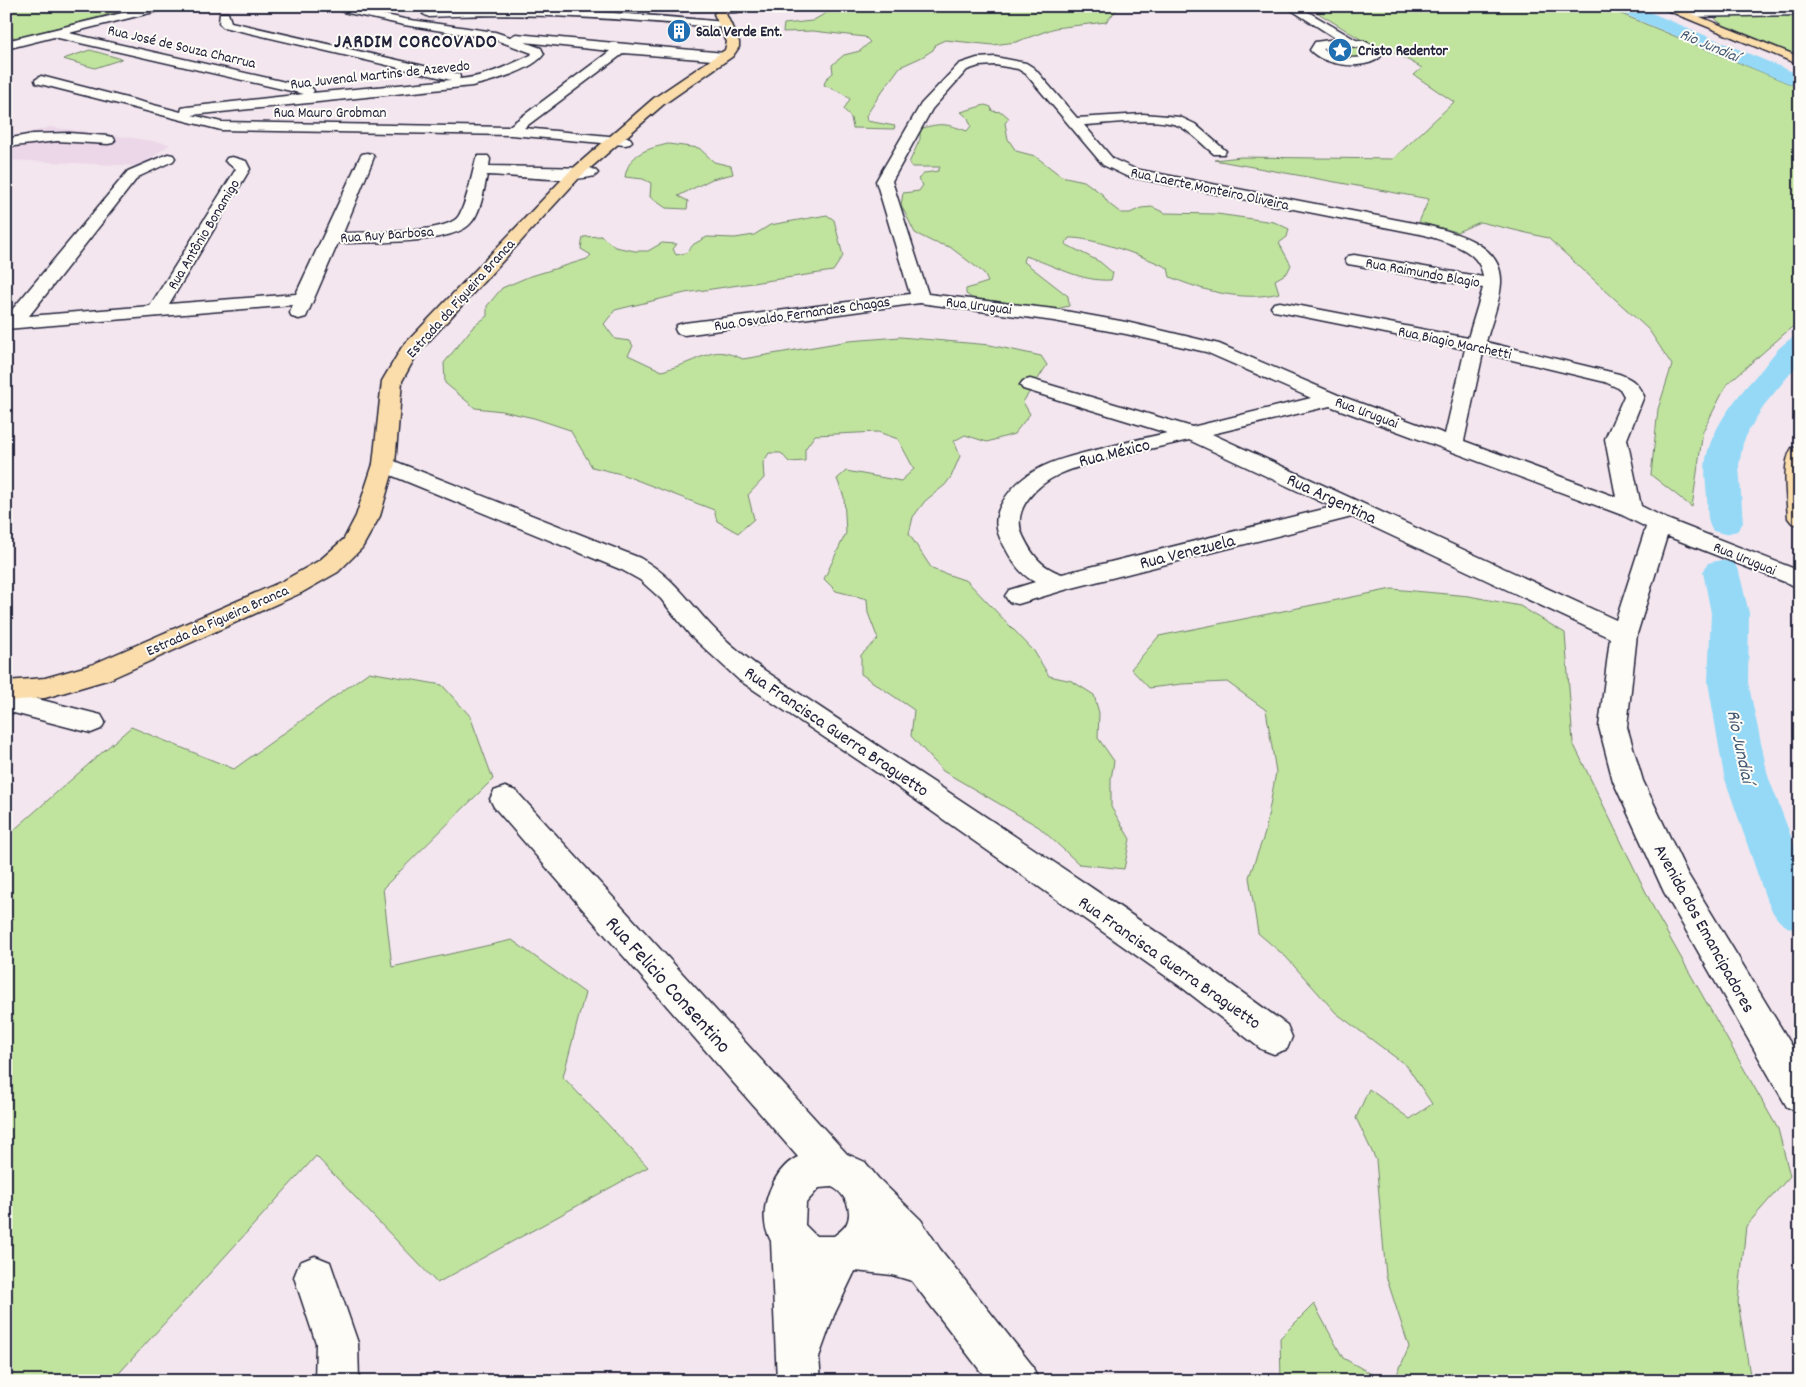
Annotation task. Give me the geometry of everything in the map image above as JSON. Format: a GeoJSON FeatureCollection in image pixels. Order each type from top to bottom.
{"type":"FeatureCollection","features":[{"type":"Feature","properties":{"kind":"main road"},"geometry":{"type":"LineString","coordinates":[[1662,6],[1800,61]]}},
{"type":"Feature","properties":{"kind":"main road"},"geometry":{"type":"LineString","coordinates":[[729,8],[742,40],[741,48],[732,58],[619,140],[660,101],[724,57],[733,47],[733,42],[720,14],[729,8]]}},
{"type":"Feature","properties":{"kind":"main road","name":"Estrada da Figueira Branca"},"geometry":{"type":"LineString","coordinates":[[6,690],[44,688],[100,672],[292,587],[329,566],[354,543],[368,516],[384,464],[392,381],[409,351],[524,228],[547,213],[583,174],[619,140]]}},
{"type":"Feature","properties":{"kind":"main road"},"geometry":{"type":"LineString","coordinates":[[1800,453],[1797,477],[1800,518]]}},
{"type":"Feature","properties":{"kind":"street"},"geometry":{"type":"LineString","coordinates":[[6,45],[166,6]]}},
{"type":"Feature","properties":{"kind":"street"},"geometry":{"type":"LineString","coordinates":[[729,8],[752,6]]}},
{"type":"Feature","properties":{"kind":"street"},"geometry":{"type":"LineString","coordinates":[[1277,6],[1331,42]]}},
{"type":"Feature","properties":{"kind":"street"},"geometry":{"type":"LineString","coordinates":[[1290,6],[1351,42],[1373,49],[1376,55],[1367,59],[1341,60],[1324,56],[1316,50],[1319,45],[1331,42],[1351,42]]}},
{"type":"Feature","properties":{"kind":"street","name":"Rua Juvenal Martins de Azevedo"},"geometry":{"type":"LineString","coordinates":[[168,114],[299,94],[324,96],[472,82],[500,74],[535,58],[538,54],[495,36],[343,9]]}},
{"type":"Feature","properties":{"kind":"street"},"geometry":{"type":"LineString","coordinates":[[380,17],[456,12],[574,13],[725,25]]}},
{"type":"Feature","properties":{"kind":"street"},"geometry":{"type":"LineString","coordinates":[[1683,14],[1800,12]]}},
{"type":"Feature","properties":{"kind":"street"},"geometry":{"type":"LineString","coordinates":[[224,15],[227,25],[472,82]]}},
{"type":"Feature","properties":{"kind":"street","name":"Rua José de Souza Charrua"},"geometry":{"type":"LineString","coordinates":[[57,34],[299,94]]}},
{"type":"Feature","properties":{"kind":"street"},"geometry":{"type":"LineString","coordinates":[[495,36],[724,57]]}},
{"type":"Feature","properties":{"kind":"street"},"geometry":{"type":"LineString","coordinates":[[511,132],[621,49]]}},
{"type":"Feature","properties":{"kind":"street","name":"Rua Laerte Monteiro Oliveira"},"geometry":{"type":"LineString","coordinates":[[920,298],[884,181],[926,107],[963,67],[976,62],[995,61],[1022,66],[1030,71],[1108,162],[1131,174],[1430,231],[1460,241],[1480,251],[1488,262],[1493,284],[1484,320],[1475,345],[1453,444]]}},
{"type":"Feature","properties":{"kind":"street","name":"Rua Mauro Grobman"},"geometry":{"type":"LineString","coordinates":[[41,80],[221,126],[511,132],[619,140]]}},
{"type":"Feature","properties":{"kind":"street"},"geometry":{"type":"LineString","coordinates":[[1072,122],[1162,118],[1179,120],[1187,124],[1219,151]]}},
{"type":"Feature","properties":{"kind":"street"},"geometry":{"type":"LineString","coordinates":[[6,143],[36,137],[60,136],[108,140]]}},
{"type":"Feature","properties":{"kind":"street"},"geometry":{"type":"LineString","coordinates":[[10,323],[155,312],[301,306],[367,157]]}},
{"type":"Feature","properties":{"kind":"street"},"geometry":{"type":"LineString","coordinates":[[10,323],[133,174],[168,158]]}},
{"type":"Feature","properties":{"kind":"street","name":"Rua Antônio Bonamigo"},"geometry":{"type":"LineString","coordinates":[[155,312],[243,169],[241,164],[232,161]]}},
{"type":"Feature","properties":{"kind":"street","name":"Rua Ruy Barbosa"},"geometry":{"type":"LineString","coordinates":[[332,238],[434,233],[452,228],[464,221],[482,165],[583,174]]}},
{"type":"Feature","properties":{"kind":"street","name":"Rua Raimundo Blagio"},"geometry":{"type":"LineString","coordinates":[[1354,260],[1493,284]]}},
{"type":"Feature","properties":{"kind":"street","name":"Rua Osvaldo Fernandes Chagas"},"geometry":{"type":"LineString","coordinates":[[684,329],[920,298]]}},
{"type":"Feature","properties":{"kind":"street","name":"Rua Uruguai"},"geometry":{"type":"LineString","coordinates":[[920,298],[1054,315],[1126,328],[1212,348],[1331,399],[1630,510],[1659,524],[1800,580]]}},
{"type":"Feature","properties":{"kind":"street","name":"Rua Biagio Marchetti"},"geometry":{"type":"LineString","coordinates":[[1280,307],[1475,345],[1612,378],[1628,385],[1634,396],[1616,440],[1630,510]]}},
{"type":"Feature","properties":{"kind":"street","name":"Rua Argentina"},"geometry":{"type":"LineString","coordinates":[[1030,386],[1191,433],[1624,634]]}},
{"type":"Feature","properties":{"kind":"street","name":"Rua México"},"geometry":{"type":"LineString","coordinates":[[1062,582],[1044,577],[1032,570],[1023,560],[1008,529],[1009,512],[1014,501],[1038,477],[1052,469],[1331,399]]}},
{"type":"Feature","properties":{"kind":"street","name":"Rua Francisca Guerra Braguetto"},"geometry":{"type":"LineString","coordinates":[[384,464],[631,564],[649,574],[670,593],[699,629],[749,673],[886,764],[1180,967],[1274,1037]]}},
{"type":"Feature","properties":{"kind":"street","name":"Rua Venezuela"},"geometry":{"type":"LineString","coordinates":[[1018,596],[1062,582],[1355,509]]}},
{"type":"Feature","properties":{"kind":"street","name":"Avenida dos Emancipadores"},"geometry":{"type":"LineString","coordinates":[[1659,524],[1624,634],[1613,727],[1628,781],[1675,882],[1800,1094]]}},
{"type":"Feature","properties":{"kind":"street"},"geometry":{"type":"LineString","coordinates":[[6,701],[91,722]]}},
{"type":"Feature","properties":{"kind":"street","name":"Rua Felicio Consentino"},"geometry":{"type":"LineString","coordinates":[[505,799],[833,1168]]}},
{"type":"Feature","properties":{"kind":"street"},"geometry":{"type":"LineString","coordinates":[[799,1370],[791,1241],[785,1225],[784,1207],[790,1190],[802,1177],[816,1169],[833,1168],[843,1170],[853,1176],[866,1193],[906,1233],[918,1247],[925,1264],[1016,1381]]}},
{"type":"Feature","properties":{"kind":"street"},"geometry":{"type":"LineString","coordinates":[[799,1370],[814,1309],[846,1253],[861,1238],[868,1224],[869,1208],[866,1193]]}},
{"type":"Feature","properties":{"kind":"street"},"geometry":{"type":"LineString","coordinates":[[791,1241],[805,1254],[823,1259],[846,1253],[892,1255],[925,1264]]}},
{"type":"Feature","properties":{"kind":"street"},"geometry":{"type":"LineString","coordinates":[[315,1277],[336,1343],[337,1381]]}},
{"type":"Feature","properties":{"kind":"shaded area"},"geometry":{"type":"Polygon","coordinates":[[[1671,6],[1800,6],[1800,10],[1684,12],[1671,6]]]}},
{"type":"Feature","properties":{"kind":"shaded area"},"geometry":{"type":"Polygon","coordinates":[[[50,127],[170,144],[141,166],[6,160],[6,139],[50,127]]]}},
{"type":"Feature","properties":{"kind":"green space"},"geometry":{"type":"Polygon","coordinates":[[[6,6],[143,6],[16,38],[6,34],[6,6]]]}},
{"type":"Feature","properties":{"kind":"green space"},"geometry":{"type":"Polygon","coordinates":[[[880,6],[1120,6],[1106,22],[1055,28],[1016,42],[993,45],[945,40],[936,44],[933,50],[900,67],[866,116],[867,121],[895,126],[894,129],[853,128],[851,118],[844,109],[850,99],[824,85],[826,79],[833,73],[832,65],[844,55],[860,51],[870,42],[865,37],[813,31],[783,32],[784,24],[812,21],[828,12],[880,6]]]}},
{"type":"Feature","properties":{"kind":"green space"},"geometry":{"type":"Polygon","coordinates":[[[1307,6],[1602,6],[1800,88],[1800,320],[1727,384],[1703,431],[1692,507],[1651,475],[1658,409],[1672,365],[1649,330],[1548,238],[1480,222],[1457,232],[1419,222],[1429,199],[1214,160],[1241,157],[1393,159],[1454,102],[1414,75],[1422,68],[1392,51],[1362,40],[1307,6]]]}},
{"type":"Feature","properties":{"kind":"green space"},"geometry":{"type":"Polygon","coordinates":[[[1800,15],[1800,58],[1741,35],[1720,23],[1714,17],[1800,15]]]}},
{"type":"Feature","properties":{"kind":"green space"},"geometry":{"type":"Polygon","coordinates":[[[1356,46],[1367,52],[1358,57],[1346,58],[1324,52],[1322,47],[1356,46]]]}},
{"type":"Feature","properties":{"kind":"green space"},"geometry":{"type":"Polygon","coordinates":[[[90,50],[122,59],[95,68],[63,59],[90,50]]]}},
{"type":"Feature","properties":{"kind":"green space"},"geometry":{"type":"Polygon","coordinates":[[[985,105],[991,107],[992,111],[1002,112],[1009,118],[1005,123],[1008,139],[1016,151],[1035,156],[1061,176],[1084,181],[1102,194],[1109,204],[1121,213],[1130,213],[1141,208],[1152,207],[1165,213],[1217,214],[1274,222],[1289,229],[1287,237],[1279,243],[1291,265],[1287,273],[1275,280],[1279,293],[1238,296],[1210,291],[1170,277],[1168,268],[1133,253],[1105,244],[1069,238],[1065,244],[1100,262],[1113,273],[1111,280],[1078,276],[1025,256],[1023,261],[1068,296],[1069,306],[1056,309],[972,298],[966,294],[966,289],[988,282],[984,273],[950,247],[933,242],[915,233],[901,205],[903,193],[919,191],[923,185],[918,179],[925,173],[938,171],[940,167],[912,167],[909,163],[920,139],[920,129],[933,125],[944,125],[967,131],[971,126],[968,118],[961,112],[985,105]]]}},
{"type":"Feature","properties":{"kind":"green space"},"geometry":{"type":"Polygon","coordinates":[[[668,144],[699,148],[714,162],[731,166],[733,174],[712,179],[678,196],[688,201],[687,209],[666,208],[650,197],[651,183],[643,179],[625,177],[630,162],[640,153],[668,144]]]}},
{"type":"Feature","properties":{"kind":"green space"},"geometry":{"type":"Polygon","coordinates":[[[827,215],[834,220],[843,256],[833,271],[685,293],[615,310],[604,324],[615,339],[630,341],[633,346],[628,355],[662,371],[721,352],[743,359],[849,341],[900,337],[990,345],[1041,356],[1047,365],[1023,402],[1030,414],[1014,434],[987,442],[965,435],[954,441],[960,456],[951,477],[945,485],[925,501],[913,517],[909,534],[932,569],[967,581],[1034,651],[1049,676],[1072,681],[1094,695],[1099,713],[1098,738],[1114,761],[1111,779],[1111,807],[1130,839],[1124,869],[1079,864],[1039,827],[943,771],[911,736],[914,710],[861,674],[861,655],[878,639],[868,613],[867,599],[836,591],[824,579],[846,533],[844,497],[837,479],[846,471],[901,481],[914,469],[898,439],[878,432],[815,435],[805,449],[805,461],[789,462],[781,453],[769,453],[763,463],[764,478],[748,495],[754,519],[738,533],[717,521],[714,510],[621,474],[592,467],[570,430],[534,418],[502,411],[475,408],[445,383],[444,363],[473,327],[487,316],[487,306],[502,288],[528,277],[587,259],[591,255],[581,249],[583,237],[601,236],[615,247],[635,251],[648,251],[662,243],[677,244],[673,249],[676,255],[686,253],[694,244],[707,237],[735,238],[754,235],[770,225],[827,215]]]}},
{"type":"Feature","properties":{"kind":"green space"},"geometry":{"type":"Polygon","coordinates":[[[1392,589],[1469,596],[1520,606],[1565,633],[1573,743],[1658,917],[1778,1129],[1790,1176],[1746,1226],[1738,1302],[1751,1381],[1394,1381],[1409,1347],[1386,1276],[1376,1160],[1356,1118],[1369,1089],[1410,1119],[1432,1104],[1407,1066],[1336,1013],[1286,957],[1258,933],[1249,877],[1265,833],[1276,772],[1266,710],[1227,682],[1149,688],[1131,669],[1159,636],[1392,589]]]}},
{"type":"Feature","properties":{"kind":"green space"},"geometry":{"type":"Polygon","coordinates":[[[369,672],[442,685],[470,716],[493,779],[383,888],[392,967],[512,940],[585,993],[563,1077],[648,1167],[437,1283],[316,1156],[112,1381],[6,1381],[6,837],[131,727],[234,769],[369,672]]]}},
{"type":"Feature","properties":{"kind":"green space"},"geometry":{"type":"Polygon","coordinates":[[[1314,1304],[1343,1358],[1384,1381],[1281,1381],[1280,1338],[1314,1304]]]}},
{"type":"Feature","properties":{"kind":"waterway","name":"Rio Jundiaí"},"geometry":{"type":"LineString","coordinates":[[1620,6],[1800,82]]}},
{"type":"Feature","properties":{"kind":"waterway","name":"Rio Jundiaí"},"geometry":{"type":"LineString","coordinates":[[1725,523],[1722,465],[1727,443],[1743,412],[1754,397],[1800,344]]}},
{"type":"Feature","properties":{"kind":"waterway","name":"Rio Jundiaí"},"geometry":{"type":"LineString","coordinates":[[1721,572],[1730,613],[1728,682],[1746,776],[1789,896],[1800,911]]}},
{"type":"Feature","properties":{"kind":"place","name":"Sala Verde Ent."},"geometry":{"type":"Point","coordinates":[679,31]}},
{"type":"Feature","properties":{"kind":"place","name":"Cristo Redentor"},"geometry":{"type":"Point","coordinates":[1340,50]}},
{"type":"Feature","properties":{"kind":"district","name":"JARDIM CORCOVADO"},"geometry":{"type":"Point","coordinates":[416,40]}}]}
